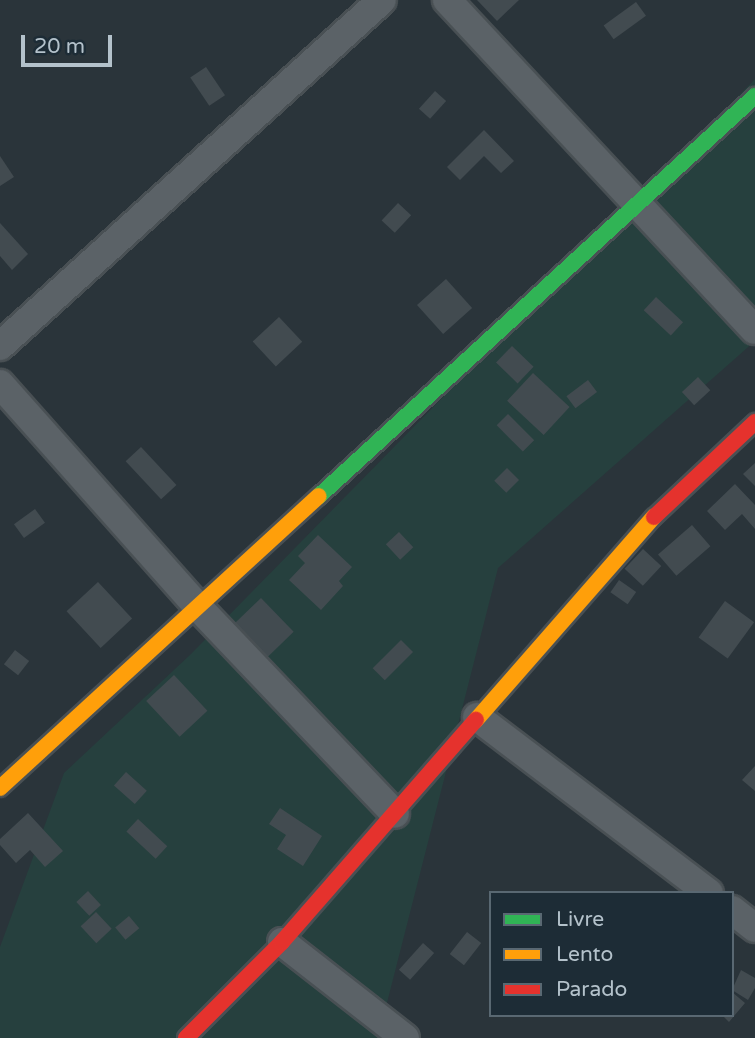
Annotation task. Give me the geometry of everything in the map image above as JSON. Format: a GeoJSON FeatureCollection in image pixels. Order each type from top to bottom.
{"type":"FeatureCollection","features":[{"type":"Feature","properties":{"kind":"street"},"geometry":{"type":"LineString","coordinates":[[0,346],[382,0]]}},
{"type":"Feature","properties":{"kind":"street"},"geometry":{"type":"LineString","coordinates":[[447,0],[755,330]]}},
{"type":"Feature","properties":{"kind":"street"},"geometry":{"type":"LineString","coordinates":[[0,788],[755,96]]}},
{"type":"Feature","properties":{"kind":"street"},"geometry":{"type":"LineString","coordinates":[[0,384],[199,608],[395,814]]}},
{"type":"Feature","properties":{"kind":"street"},"geometry":{"type":"LineString","coordinates":[[186,1038],[282,942],[650,522],[755,422]]}},
{"type":"Feature","properties":{"kind":"street"},"geometry":{"type":"LineString","coordinates":[[477,717],[706,891]]}},
{"type":"Feature","properties":{"kind":"street"},"geometry":{"type":"LineString","coordinates":[[734,912],[755,928]]}},
{"type":"Feature","properties":{"kind":"street"},"geometry":{"type":"LineString","coordinates":[[282,942],[405,1038]]}},
{"type":"Feature","properties":{"kind":"green space"},"geometry":{"type":"Polygon","coordinates":[[[755,79],[755,341],[498,568],[378,1038],[0,1038],[0,947],[64,773],[191,654],[755,79]]]}},
{"type":"Feature","properties":{"kind":"building"},"geometry":{"type":"Polygon","coordinates":[[[477,0],[519,0],[497,21],[477,0]]]}},
{"type":"Feature","properties":{"kind":"building"},"geometry":{"type":"Polygon","coordinates":[[[636,2],[646,16],[614,39],[604,26],[636,2]]]}},
{"type":"Feature","properties":{"kind":"building"},"geometry":{"type":"Polygon","coordinates":[[[206,67],[225,95],[209,106],[190,78],[206,67]]]}},
{"type":"Feature","properties":{"kind":"building"},"geometry":{"type":"Polygon","coordinates":[[[435,91],[446,101],[430,119],[419,109],[435,91]]]}},
{"type":"Feature","properties":{"kind":"building"},"geometry":{"type":"Polygon","coordinates":[[[484,130],[514,161],[501,173],[484,156],[460,180],[447,167],[484,130]]]}},
{"type":"Feature","properties":{"kind":"building"},"geometry":{"type":"Polygon","coordinates":[[[0,156],[14,177],[0,186],[0,156]]]}},
{"type":"Feature","properties":{"kind":"building"},"geometry":{"type":"Polygon","coordinates":[[[398,203],[411,215],[395,233],[382,221],[398,203]]]}},
{"type":"Feature","properties":{"kind":"building"},"geometry":{"type":"Polygon","coordinates":[[[0,223],[28,254],[12,270],[0,256],[0,223]]]}},
{"type":"Feature","properties":{"kind":"building"},"geometry":{"type":"Polygon","coordinates":[[[446,279],[472,308],[443,334],[417,305],[446,279]]]}},
{"type":"Feature","properties":{"kind":"building"},"geometry":{"type":"Polygon","coordinates":[[[656,297],[683,322],[671,335],[644,310],[656,297]]]}},
{"type":"Feature","properties":{"kind":"building"},"geometry":{"type":"Polygon","coordinates":[[[279,317],[302,342],[276,366],[253,342],[279,317]]]}},
{"type":"Feature","properties":{"kind":"building"},"geometry":{"type":"Polygon","coordinates":[[[512,346],[534,367],[518,383],[496,363],[512,346]]]}},
{"type":"Feature","properties":{"kind":"building"},"geometry":{"type":"Polygon","coordinates":[[[533,373],[570,407],[544,435],[507,401],[533,373]]]}},
{"type":"Feature","properties":{"kind":"building"},"geometry":{"type":"Polygon","coordinates":[[[698,377],[710,390],[694,405],[682,392],[698,377]]]}},
{"type":"Feature","properties":{"kind":"building"},"geometry":{"type":"Polygon","coordinates":[[[588,380],[597,392],[575,408],[566,396],[588,380]]]}},
{"type":"Feature","properties":{"kind":"building"},"geometry":{"type":"Polygon","coordinates":[[[508,414],[534,440],[523,451],[497,425],[508,414]]]}},
{"type":"Feature","properties":{"kind":"building"},"geometry":{"type":"Polygon","coordinates":[[[141,447],[176,485],[161,499],[126,461],[141,447]]]}},
{"type":"Feature","properties":{"kind":"building"},"geometry":{"type":"Polygon","coordinates":[[[755,463],[755,486],[743,474],[755,463]]]}},
{"type":"Feature","properties":{"kind":"building"},"geometry":{"type":"Polygon","coordinates":[[[507,468],[519,480],[506,493],[494,481],[507,468]]]}},
{"type":"Feature","properties":{"kind":"building"},"geometry":{"type":"Polygon","coordinates":[[[735,484],[755,505],[755,529],[742,514],[725,530],[707,511],[735,484]]]}},
{"type":"Feature","properties":{"kind":"building"},"geometry":{"type":"Polygon","coordinates":[[[35,509],[45,523],[24,538],[14,524],[35,509]]]}},
{"type":"Feature","properties":{"kind":"building"},"geometry":{"type":"Polygon","coordinates":[[[692,525],[710,546],[676,576],[658,555],[692,525]]]}},
{"type":"Feature","properties":{"kind":"building"},"geometry":{"type":"Polygon","coordinates":[[[399,532],[413,547],[400,560],[386,544],[399,532]]]}},
{"type":"Feature","properties":{"kind":"building"},"geometry":{"type":"Polygon","coordinates":[[[318,535],[352,567],[339,581],[343,586],[321,610],[289,580],[305,563],[298,556],[318,535]]]}},
{"type":"Feature","properties":{"kind":"building"},"geometry":{"type":"Polygon","coordinates":[[[643,549],[661,566],[643,586],[625,569],[643,549]]]}},
{"type":"Feature","properties":{"kind":"building"},"geometry":{"type":"Polygon","coordinates":[[[619,580],[636,592],[628,604],[610,592],[619,580]]]}},
{"type":"Feature","properties":{"kind":"building"},"geometry":{"type":"Polygon","coordinates":[[[98,582],[132,619],[101,648],[67,611],[98,582]]]}},
{"type":"Feature","properties":{"kind":"building"},"geometry":{"type":"Polygon","coordinates":[[[261,598],[294,632],[263,662],[230,628],[261,598]]]}},
{"type":"Feature","properties":{"kind":"building"},"geometry":{"type":"Polygon","coordinates":[[[725,601],[754,622],[728,659],[699,637],[725,601]]]}},
{"type":"Feature","properties":{"kind":"building"},"geometry":{"type":"Polygon","coordinates":[[[401,640],[413,652],[385,680],[373,668],[401,640]]]}},
{"type":"Feature","properties":{"kind":"building"},"geometry":{"type":"Polygon","coordinates":[[[15,650],[29,661],[18,675],[4,664],[15,650]]]}},
{"type":"Feature","properties":{"kind":"building"},"geometry":{"type":"Polygon","coordinates":[[[174,675],[207,711],[180,737],[146,701],[174,675]]]}},
{"type":"Feature","properties":{"kind":"building"},"geometry":{"type":"Polygon","coordinates":[[[755,766],[755,791],[742,780],[755,766]]]}},
{"type":"Feature","properties":{"kind":"building"},"geometry":{"type":"Polygon","coordinates":[[[126,772],[147,791],[135,804],[114,785],[126,772]]]}},
{"type":"Feature","properties":{"kind":"building"},"geometry":{"type":"Polygon","coordinates":[[[280,808],[322,836],[303,866],[277,849],[286,835],[269,824],[280,808]]]}},
{"type":"Feature","properties":{"kind":"building"},"geometry":{"type":"Polygon","coordinates":[[[28,813],[63,851],[45,867],[30,850],[16,863],[0,845],[0,839],[28,813]]]}},
{"type":"Feature","properties":{"kind":"building"},"geometry":{"type":"Polygon","coordinates":[[[138,819],[167,846],[156,859],[126,831],[138,819]]]}},
{"type":"Feature","properties":{"kind":"building"},"geometry":{"type":"Polygon","coordinates":[[[88,891],[101,905],[89,916],[76,902],[88,891]]]}},
{"type":"Feature","properties":{"kind":"building"},"geometry":{"type":"Polygon","coordinates":[[[96,912],[112,929],[96,943],[81,926],[96,912]]]}},
{"type":"Feature","properties":{"kind":"building"},"geometry":{"type":"Polygon","coordinates":[[[129,916],[139,928],[125,940],[115,928],[129,916]]]}},
{"type":"Feature","properties":{"kind":"building"},"geometry":{"type":"Polygon","coordinates":[[[467,932],[481,943],[464,965],[450,954],[467,932]]]}},
{"type":"Feature","properties":{"kind":"building"},"geometry":{"type":"Polygon","coordinates":[[[423,943],[434,953],[410,980],[399,970],[423,943]]]}},
{"type":"Feature","properties":{"kind":"building"},"geometry":{"type":"Polygon","coordinates":[[[741,970],[755,978],[755,988],[748,1000],[734,991],[741,970]]]}},
{"type":"Feature","properties":{"kind":"building"},"geometry":{"type":"Polygon","coordinates":[[[734,994],[745,1003],[734,1016],[734,994]]]}},
{"type":"Feature","properties":{"kind":"traffic: fast"},"geometry":{"type":"LineString","coordinates":[[319,496],[755,96]]}},
{"type":"Feature","properties":{"kind":"traffic: slow"},"geometry":{"type":"LineString","coordinates":[[0,788],[319,496]]}},
{"type":"Feature","properties":{"kind":"traffic: slow"},"geometry":{"type":"LineString","coordinates":[[476,720],[654,517]]}},
{"type":"Feature","properties":{"kind":"traffic: jam"},"geometry":{"type":"LineString","coordinates":[[654,517],[755,422]]}},
{"type":"Feature","properties":{"kind":"traffic: jam"},"geometry":{"type":"LineString","coordinates":[[186,1038],[282,942],[476,720]]}}]}
